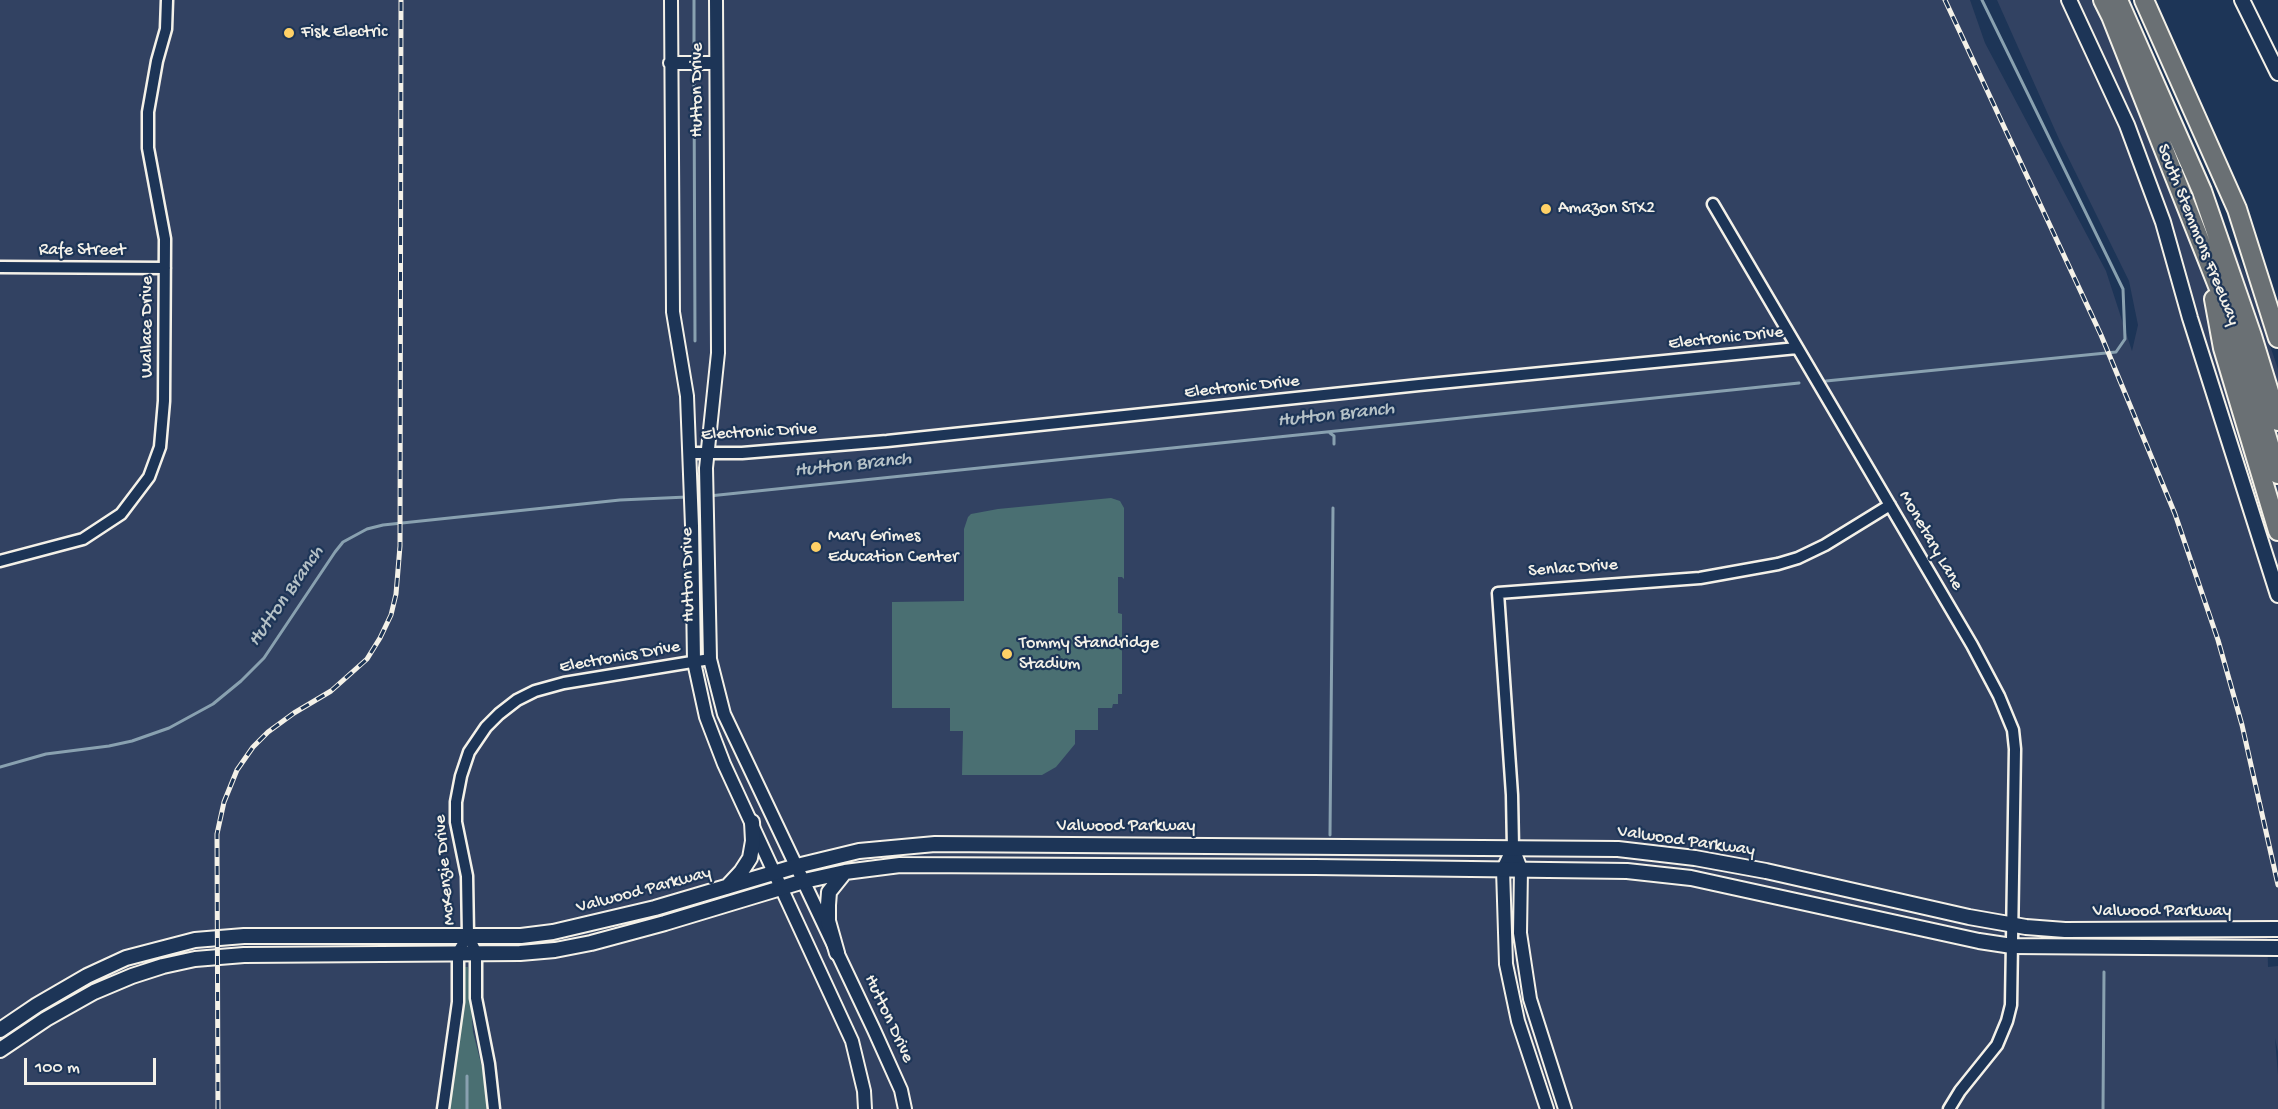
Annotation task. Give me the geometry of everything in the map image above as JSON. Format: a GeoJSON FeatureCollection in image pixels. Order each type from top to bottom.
{"type":"FeatureCollection","features":[{"type":"Feature","properties":{"kind":"highway","name":"South Stemmons Freeway"},"geometry":{"type":"LineString","coordinates":[[2103,0],[2206,262],[2233,324],[2278,474]]}},
{"type":"Feature","properties":{"kind":"highway"},"geometry":{"type":"LineString","coordinates":[[2118,0],[2202,191],[2252,336],[2278,421]]}},
{"type":"Feature","properties":{"kind":"highway"},"geometry":{"type":"LineString","coordinates":[[2144,0],[2237,209],[2278,338]]}},
{"type":"Feature","properties":{"kind":"highway"},"geometry":{"type":"LineString","coordinates":[[2206,262],[2223,348],[2278,531]]}},
{"type":"Feature","properties":{"kind":"main road"},"geometry":{"type":"LineString","coordinates":[[2069,0],[2127,125],[2163,222],[2190,318],[2278,595]]}},
{"type":"Feature","properties":{"kind":"main road"},"geometry":{"type":"LineString","coordinates":[[2242,0],[2278,73]]}},
{"type":"Feature","properties":{"kind":"main road"},"geometry":{"type":"LineString","coordinates":[[726,887],[741,872],[750,858],[753,842],[752,822]]}},
{"type":"Feature","properties":{"kind":"main road"},"geometry":{"type":"LineString","coordinates":[[1064,844],[1064,865]]}},
{"type":"Feature","properties":{"kind":"main road","name":"Valwood Parkway"},"geometry":{"type":"LineString","coordinates":[[0,1030],[87,976],[139,954],[172,945],[216,938],[255,936],[521,936],[553,932],[797,866],[859,851],[902,845],[1064,844],[1618,849],[1659,852],[1766,871],[2012,926],[2056,930],[2278,929]]}},
{"type":"Feature","properties":{"kind":"main road"},"geometry":{"type":"LineString","coordinates":[[1315,846],[1315,867]]}},
{"type":"Feature","properties":{"kind":"main road"},"geometry":{"type":"LineString","coordinates":[[1657,873],[1659,852]]}},
{"type":"Feature","properties":{"kind":"main road","name":"Valwood Parkway"},"geometry":{"type":"LineString","coordinates":[[0,1050],[46,1019],[94,992],[163,966],[201,959],[244,955],[555,950],[591,943],[782,887],[845,872],[900,865],[1521,869],[1657,873],[2012,946],[2278,948]]}},
{"type":"Feature","properties":{"kind":"main road"},"geometry":{"type":"LineString","coordinates":[[837,953],[828,921],[828,905],[830,892],[845,872]]}},
{"type":"Feature","properties":{"kind":"main road"},"geometry":{"type":"LineString","coordinates":[[1831,908],[1835,887]]}},
{"type":"Feature","properties":{"kind":"main road"},"geometry":{"type":"LineString","coordinates":[[2132,930],[2132,947]]}},
{"type":"Feature","properties":{"kind":"main road"},"geometry":{"type":"LineString","coordinates":[[87,976],[94,992]]}},
{"type":"Feature","properties":{"kind":"street","name":"Wallace Drive"},"geometry":{"type":"LineString","coordinates":[[0,561],[83,539],[121,514],[149,477],[160,447],[164,401],[165,239],[148,148],[148,112],[157,61],[166,29],[167,0]]}},
{"type":"Feature","properties":{"kind":"street","name":"Hutton Drive"},"geometry":{"type":"LineString","coordinates":[[671,0],[673,312],[687,396],[691,469],[694,662],[706,717],[724,764],[852,1041],[866,1109]]}},
{"type":"Feature","properties":{"kind":"street","name":"Hutton Drive"},"geometry":{"type":"LineString","coordinates":[[716,0],[718,353],[706,452],[710,659],[724,714],[901,1090],[905,1109]]}},
{"type":"Feature","properties":{"kind":"street"},"geometry":{"type":"LineString","coordinates":[[670,63],[716,63]]}},
{"type":"Feature","properties":{"kind":"street","name":"Monetary Lane"},"geometry":{"type":"LineString","coordinates":[[1713,204],[1972,645],[1999,696],[2013,730],[2015,749],[2012,999],[1997,1045],[1960,1091],[1949,1109]]}},
{"type":"Feature","properties":{"kind":"street","name":"Rafe Street"},"geometry":{"type":"LineString","coordinates":[[0,267],[165,268]]}},
{"type":"Feature","properties":{"kind":"street","name":"Electronic Drive"},"geometry":{"type":"LineString","coordinates":[[690,453],[742,453],[897,440],[1797,348]]}},
{"type":"Feature","properties":{"kind":"street","name":"Senlac Drive"},"geometry":{"type":"LineString","coordinates":[[1565,1109],[1536,1024],[1525,975],[1520,933],[1521,869],[1513,848],[1513,814],[1498,593],[1700,578],[1778,564],[1798,558],[1825,545],[1890,505]]}},
{"type":"Feature","properties":{"kind":"street","name":"Electronics Drive"},"geometry":{"type":"LineString","coordinates":[[535,691],[710,659]]}},
{"type":"Feature","properties":{"kind":"street","name":"McKenzie Drive"},"geometry":{"type":"LineString","coordinates":[[494,1109],[489,1064],[476,998],[476,952],[468,935],[466,876],[456,822],[456,802],[460,776],[469,752],[486,727],[506,707],[535,691]]}},
{"type":"Feature","properties":{"kind":"street","name":"Senlac Drive"},"geometry":{"type":"LineString","coordinates":[[1513,848],[1503,869],[1506,964],[1521,1029],[1547,1109]]}},
{"type":"Feature","properties":{"kind":"street","name":"McKenzie Drive"},"geometry":{"type":"LineString","coordinates":[[458,952],[468,935]]}},
{"type":"Feature","properties":{"kind":"street"},"geometry":{"type":"LineString","coordinates":[[443,1109],[458,1002],[458,952]]}},
{"type":"Feature","properties":{"kind":"street"},"geometry":{"type":"LineString","coordinates":[[1521,1029],[1536,1024]]}},
{"type":"Feature","properties":{"kind":"shaded area"},"geometry":{"type":"Polygon","coordinates":[[[0,0],[1970,0],[1985,43],[2106,271],[2132,351],[2138,325],[2129,281],[2059,139],[1997,0],[2119,0],[2162,83],[2246,275],[2278,369],[2278,923],[2267,924],[2268,967],[2278,966],[2278,1052],[2275,1038],[2278,1109],[0,1109],[0,0]]]}},
{"type":"Feature","properties":{"kind":"green space","name":"Tommy Standridge Stadium"},"geometry":{"type":"Polygon","coordinates":[[[1111,498],[1120,501],[1124,508],[1124,579],[1118,577],[1118,613],[1122,614],[1122,694],[1118,694],[1118,704],[1113,704],[1112,708],[1098,708],[1098,730],[1075,730],[1075,744],[1056,767],[1042,775],[962,775],[963,731],[950,731],[950,708],[892,708],[892,602],[964,601],[964,529],[971,514],[998,509],[1111,498]]]}},
{"type":"Feature","properties":{"kind":"green space"},"geometry":{"type":"Polygon","coordinates":[[[465,967],[468,967],[473,1032],[485,1079],[488,1109],[450,1109],[450,1089],[461,1028],[465,967]]]}},
{"type":"Feature","properties":{"kind":"waterway"},"geometry":{"type":"LineString","coordinates":[[694,0],[694,53]]}},
{"type":"Feature","properties":{"kind":"waterway"},"geometry":{"type":"LineString","coordinates":[[1826,381],[2116,352],[2125,339],[2123,289],[1982,0]]}},
{"type":"Feature","properties":{"kind":"waterway"},"geometry":{"type":"LineString","coordinates":[[694,80],[695,341]]}},
{"type":"Feature","properties":{"kind":"waterway","name":"Hutton Branch"},"geometry":{"type":"LineString","coordinates":[[709,496],[1799,383]]}},
{"type":"Feature","properties":{"kind":"waterway"},"geometry":{"type":"LineString","coordinates":[[1330,433],[1334,436],[1334,444]]}},
{"type":"Feature","properties":{"kind":"waterway"},"geometry":{"type":"LineString","coordinates":[[698,476],[698,496]]}},
{"type":"Feature","properties":{"kind":"waterway","name":"Hutton Branch"},"geometry":{"type":"LineString","coordinates":[[0,767],[46,754],[132,741],[169,728],[213,704],[264,658],[343,542],[367,529],[383,525],[620,500],[687,497]]}},
{"type":"Feature","properties":{"kind":"waterway"},"geometry":{"type":"LineString","coordinates":[[1330,835],[1333,508]]}},
{"type":"Feature","properties":{"kind":"waterway"},"geometry":{"type":"LineString","coordinates":[[2103,1109],[2104,972]]}},
{"type":"Feature","properties":{"kind":"waterway"},"geometry":{"type":"LineString","coordinates":[[467,1076],[467,1109]]}},
{"type":"Feature","properties":{"kind":"railway"},"geometry":{"type":"LineString","coordinates":[[218,1109],[217,834],[224,802],[237,770],[253,747],[268,732],[294,713],[331,691],[367,659],[391,615],[396,594],[400,546],[401,0]]}},
{"type":"Feature","properties":{"kind":"railway"},"geometry":{"type":"LineString","coordinates":[[1945,0],[2101,335],[2175,514],[2218,640],[2242,725],[2278,885]]}},
{"type":"Feature","properties":{"kind":"place","name":"Fisk Electric"},"geometry":{"type":"Point","coordinates":[289,33]}},
{"type":"Feature","properties":{"kind":"place","name":"Amazon STX2"},"geometry":{"type":"Point","coordinates":[1546,209]}},
{"type":"Feature","properties":{"kind":"place","name":"Mary Grimes Education Center"},"geometry":{"type":"Point","coordinates":[816,547]}},
{"type":"Feature","properties":{"kind":"place","name":"Tommy Standridge Stadium"},"geometry":{"type":"Point","coordinates":[1007,654]}}]}
